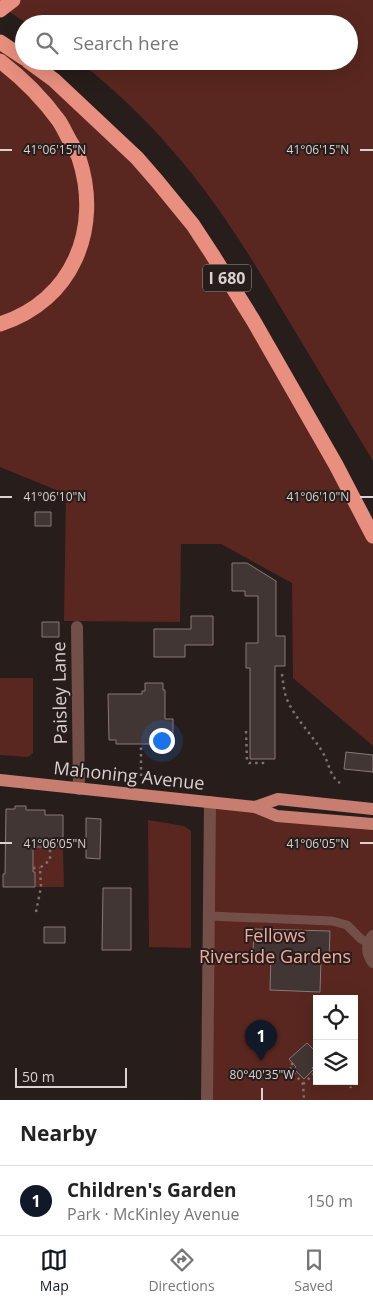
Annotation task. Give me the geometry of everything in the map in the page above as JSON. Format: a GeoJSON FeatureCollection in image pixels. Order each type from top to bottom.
{"type":"FeatureCollection","features":[{"type":"Feature","properties":{"kind":"highway"},"geometry":{"type":"LineString","coordinates":[[0,10],[13,0]]}},
{"type":"Feature","properties":{"kind":"highway"},"geometry":{"type":"LineString","coordinates":[[0,42],[15,52]]}},
{"type":"Feature","properties":{"kind":"highway"},"geometry":{"type":"LineString","coordinates":[[0,61],[35,93],[60,122],[79,156],[87,198],[83,238],[77,258],[66,276],[51,294],[30,311],[0,324]]}},
{"type":"Feature","properties":{"kind":"highway","name":"I 680"},"geometry":{"type":"LineString","coordinates":[[40,70],[54,80],[137,158],[157,180],[212,254],[253,320],[336,465],[373,536]]}},
{"type":"Feature","properties":{"kind":"main road","name":"Mahoning Avenue"},"geometry":{"type":"LineString","coordinates":[[0,780],[255,807],[277,816],[373,824]]}},
{"type":"Feature","properties":{"kind":"main road","name":"Mahoning Avenue"},"geometry":{"type":"LineString","coordinates":[[255,807],[278,799],[373,809]]}},
{"type":"Feature","properties":{"kind":"street","name":"Paisley Lane"},"geometry":{"type":"LineString","coordinates":[[77,627],[79,789]]}},
{"type":"Feature","properties":{"kind":"street"},"geometry":{"type":"LineString","coordinates":[[207,1100],[210,802]]}},
{"type":"Feature","properties":{"kind":"street"},"geometry":{"type":"LineString","coordinates":[[371,940],[368,952],[373,962]]}},
{"type":"Feature","properties":{"kind":"lane"},"geometry":{"type":"LineString","coordinates":[[209,916],[332,921],[346,925],[361,939],[371,940]]}},
{"type":"Feature","properties":{"kind":"path"},"geometry":{"type":"LineString","coordinates":[[282,674],[287,698],[323,754],[336,781],[340,783]]}},
{"type":"Feature","properties":{"kind":"path"},"geometry":{"type":"LineString","coordinates":[[246,731],[247,761],[249,763],[263,763],[263,760]]}},
{"type":"Feature","properties":{"kind":"path"},"geometry":{"type":"LineString","coordinates":[[141,744],[141,776]]}},
{"type":"Feature","properties":{"kind":"path"},"geometry":{"type":"LineString","coordinates":[[32,868],[40,868],[50,860],[50,847]]}},
{"type":"Feature","properties":{"kind":"path"},"geometry":{"type":"LineString","coordinates":[[36,912],[41,887],[40,868]]}},
{"type":"Feature","properties":{"kind":"path"},"geometry":{"type":"LineString","coordinates":[[293,1063],[289,1067],[304,1084],[304,1100]]}},
{"type":"Feature","properties":{"kind":"path"},"geometry":{"type":"LineString","coordinates":[[304,1084],[313,1075]]}},
{"type":"Feature","properties":{"kind":"green space"},"geometry":{"type":"Polygon","coordinates":[[[13,0],[373,0],[373,461],[261,274],[204,189],[139,114],[90,70],[358,70],[358,15],[15,16],[3,8],[13,0]]]}},
{"type":"Feature","properties":{"kind":"green space"},"geometry":{"type":"Polygon","coordinates":[[[0,42],[15,53],[15,70],[40,70],[54,80],[193,225],[373,536],[373,746],[293,678],[292,583],[221,544],[181,544],[180,622],[64,621],[66,494],[0,467],[0,42]]]}},
{"type":"Feature","properties":{"kind":"green space"},"geometry":{"type":"Polygon","coordinates":[[[0,678],[33,678],[33,753],[28,757],[0,755],[0,678]]]}},
{"type":"Feature","properties":{"kind":"green space","name":"Fellows Riverside Gardens"},"geometry":{"type":"Polygon","coordinates":[[[210,802],[373,824],[373,1100],[207,1100],[210,802]]]}},
{"type":"Feature","properties":{"kind":"green space"},"geometry":{"type":"Polygon","coordinates":[[[148,820],[184,826],[191,831],[191,948],[149,947],[148,820]]]}},
{"type":"Feature","properties":{"kind":"green space"},"geometry":{"type":"Polygon","coordinates":[[[33,825],[63,847],[64,887],[35,887],[35,872],[33,872],[33,825]]]}},
{"type":"Feature","properties":{"kind":"building"},"geometry":{"type":"Polygon","coordinates":[[[35,512],[51,512],[51,526],[35,526],[35,512]]]}},
{"type":"Feature","properties":{"kind":"building"},"geometry":{"type":"Polygon","coordinates":[[[232,563],[247,563],[276,581],[276,636],[285,636],[285,666],[275,666],[275,759],[250,759],[250,668],[246,668],[246,643],[258,643],[258,596],[245,596],[245,591],[232,591],[232,563]]]}},
{"type":"Feature","properties":{"kind":"building"},"geometry":{"type":"Polygon","coordinates":[[[191,616],[213,616],[213,645],[185,645],[185,657],[154,657],[154,629],[191,629],[191,616]]]}},
{"type":"Feature","properties":{"kind":"building"},"geometry":{"type":"Polygon","coordinates":[[[42,622],[59,622],[59,637],[42,637],[42,622]]]}},
{"type":"Feature","properties":{"kind":"building"},"geometry":{"type":"Polygon","coordinates":[[[145,683],[163,683],[163,690],[165,690],[165,719],[173,719],[173,741],[166,741],[166,744],[116,744],[116,740],[109,740],[108,694],[142,694],[142,691],[145,691],[145,683]]]}},
{"type":"Feature","properties":{"kind":"building"},"geometry":{"type":"Polygon","coordinates":[[[346,752],[373,755],[373,772],[344,769],[346,752]]]}},
{"type":"Feature","properties":{"kind":"building"},"geometry":{"type":"Polygon","coordinates":[[[15,806],[26,806],[26,810],[45,810],[45,815],[63,815],[63,847],[33,847],[35,887],[3,887],[6,809],[15,809],[15,806]]]}},
{"type":"Feature","properties":{"kind":"building"},"geometry":{"type":"Polygon","coordinates":[[[86,818],[101,819],[100,859],[86,858],[86,818]]]}},
{"type":"Feature","properties":{"kind":"building"},"geometry":{"type":"Polygon","coordinates":[[[103,888],[131,888],[131,950],[102,950],[103,888]]]}},
{"type":"Feature","properties":{"kind":"building"},"geometry":{"type":"Polygon","coordinates":[[[44,927],[65,927],[65,943],[44,943],[44,927]]]}},
{"type":"Feature","properties":{"kind":"building"},"geometry":{"type":"Polygon","coordinates":[[[254,929],[330,931],[329,961],[321,960],[320,992],[270,990],[271,955],[253,954],[254,929]]]}},
{"type":"Feature","properties":{"kind":"building"},"geometry":{"type":"Polygon","coordinates":[[[307,1043],[313,1049],[313,1070],[304,1079],[294,1069],[296,1067],[289,1059],[307,1043]]]}},
{"type":"Feature","properties":{"kind":"place","name":"Children's Garden"},"geometry":{"type":"Point","coordinates":[261,1061]}}]}
